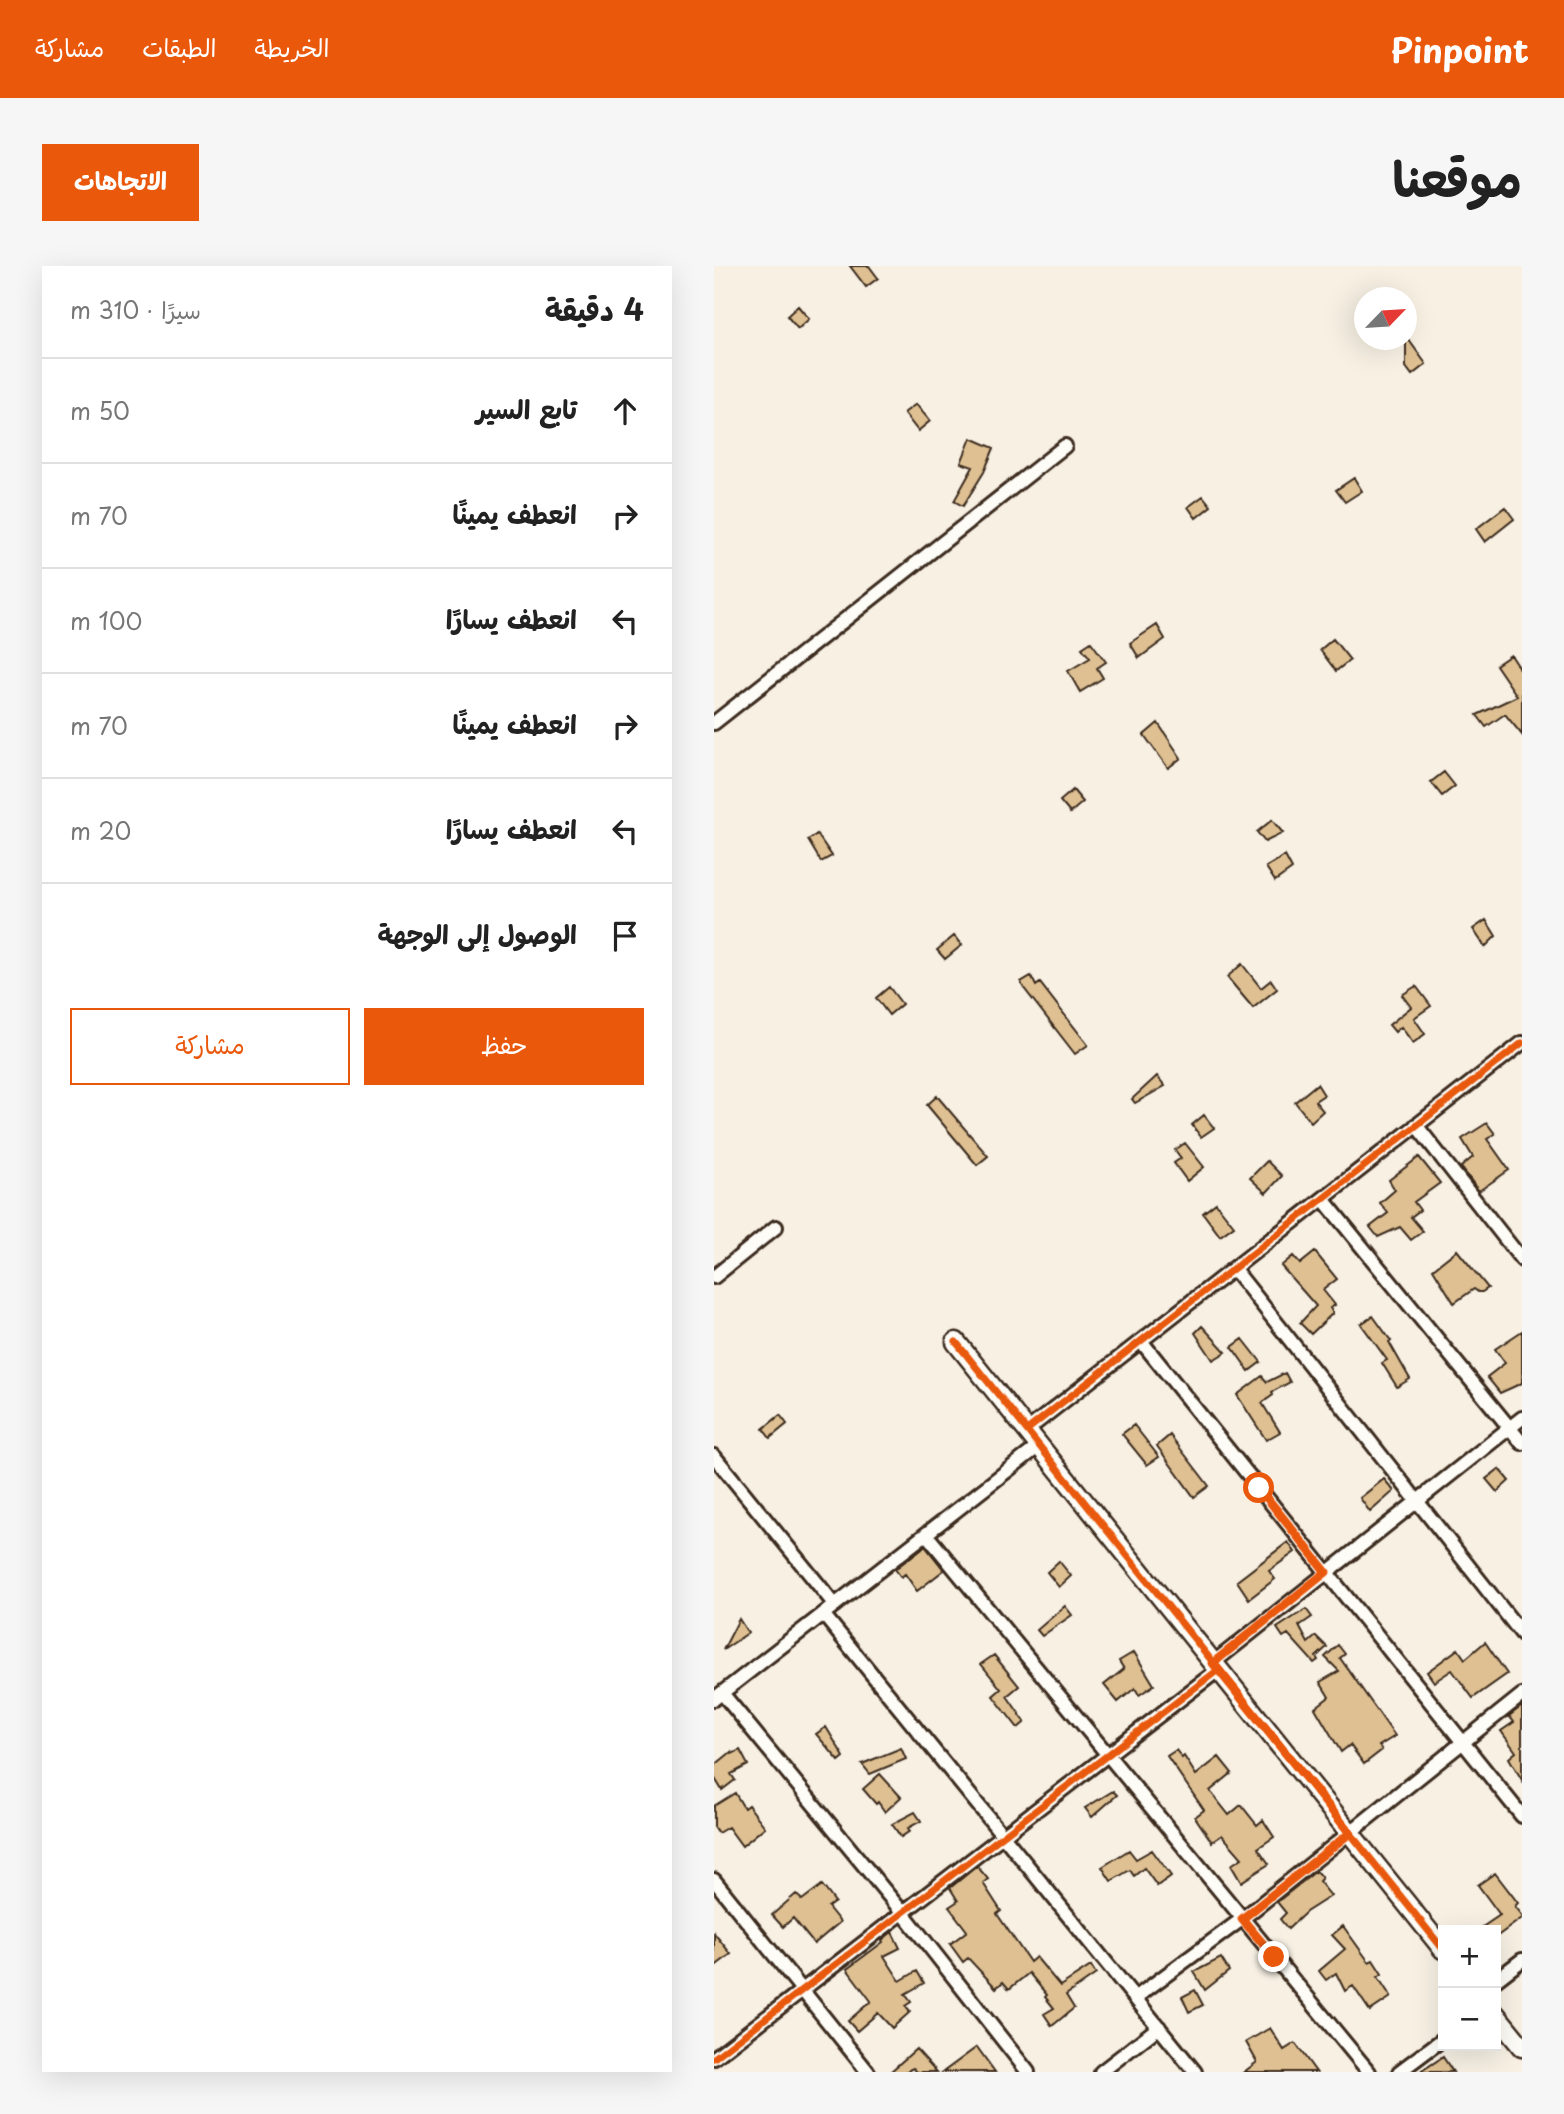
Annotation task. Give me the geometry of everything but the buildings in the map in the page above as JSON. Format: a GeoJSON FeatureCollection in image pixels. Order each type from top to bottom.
{"type":"FeatureCollection","features":[{"type":"Feature","properties":{"kind":"street"},"geometry":{"type":"LineString","coordinates":[[714,723],[1065,446]]}},
{"type":"Feature","properties":{"kind":"street"},"geometry":{"type":"LineString","coordinates":[[1027,1430],[1522,1043]]}},
{"type":"Feature","properties":{"kind":"street"},"geometry":{"type":"LineString","coordinates":[[1416,1125],[1522,1260]]}},
{"type":"Feature","properties":{"kind":"street"},"geometry":{"type":"LineString","coordinates":[[1323,1199],[1522,1443]]}},
{"type":"Feature","properties":{"kind":"street"},"geometry":{"type":"LineString","coordinates":[[714,1278],[776,1227]]}},
{"type":"Feature","properties":{"kind":"street"},"geometry":{"type":"LineString","coordinates":[[1234,1269],[1522,1633]]}},
{"type":"Feature","properties":{"kind":"street"},"geometry":{"type":"LineString","coordinates":[[1141,1341],[1522,1816]]}},
{"type":"Feature","properties":{"kind":"street"},"geometry":{"type":"LineString","coordinates":[[956,1342],[1438,1943]]}},
{"type":"Feature","properties":{"kind":"street"},"geometry":{"type":"LineString","coordinates":[[715,2054],[1108,1756],[1326,1572],[1522,1418]]}},
{"type":"Feature","properties":{"kind":"street"},"geometry":{"type":"LineString","coordinates":[[1028,2072],[903,1913],[718,1696],[1039,1446]]}},
{"type":"Feature","properties":{"kind":"street"},"geometry":{"type":"LineString","coordinates":[[714,1456],[835,1605]]}},
{"type":"Feature","properties":{"kind":"street"},"geometry":{"type":"LineString","coordinates":[[926,1534],[1368,2072]]}},
{"type":"Feature","properties":{"kind":"street"},"geometry":{"type":"LineString","coordinates":[[823,1614],[1195,2072]]}},
{"type":"Feature","properties":{"kind":"street"},"geometry":{"type":"LineString","coordinates":[[1135,1998],[1242,1919],[1522,1695]]}},
{"type":"Feature","properties":{"kind":"street"},"geometry":{"type":"LineString","coordinates":[[714,1880],[868,2072]]}},
{"type":"Feature","properties":{"kind":"street"},"geometry":{"type":"LineString","coordinates":[[1501,1976],[1522,1960]]}},
{"type":"Feature","properties":{"kind":"street"},"geometry":{"type":"LineString","coordinates":[[1501,2021],[1522,2047]]}},
{"type":"Feature","properties":{"kind":"street"},"geometry":{"type":"LineString","coordinates":[[1101,2072],[1159,2027]]}},
{"type":"Feature","properties":{"kind":"street"},"geometry":{"type":"LineString","coordinates":[[1399,2072],[1438,2043]]}},
{"type":"Feature","properties":{"kind":"cycle path"},"geometry":{"type":"LineString","coordinates":[[1027,1430],[1522,1043]]}},
{"type":"Feature","properties":{"kind":"cycle path"},"geometry":{"type":"LineString","coordinates":[[956,1342],[1438,1943]]}},
{"type":"Feature","properties":{"kind":"cycle path"},"geometry":{"type":"LineString","coordinates":[[714,2058],[1218,1670]]}},
{"type":"Feature","properties":{"kind":"route"},"geometry":{"type":"LineString","coordinates":[[1259,1488],[1326,1572],[1213,1663],[1350,1833],[1242,1919],[1274,1957]]}}]}
